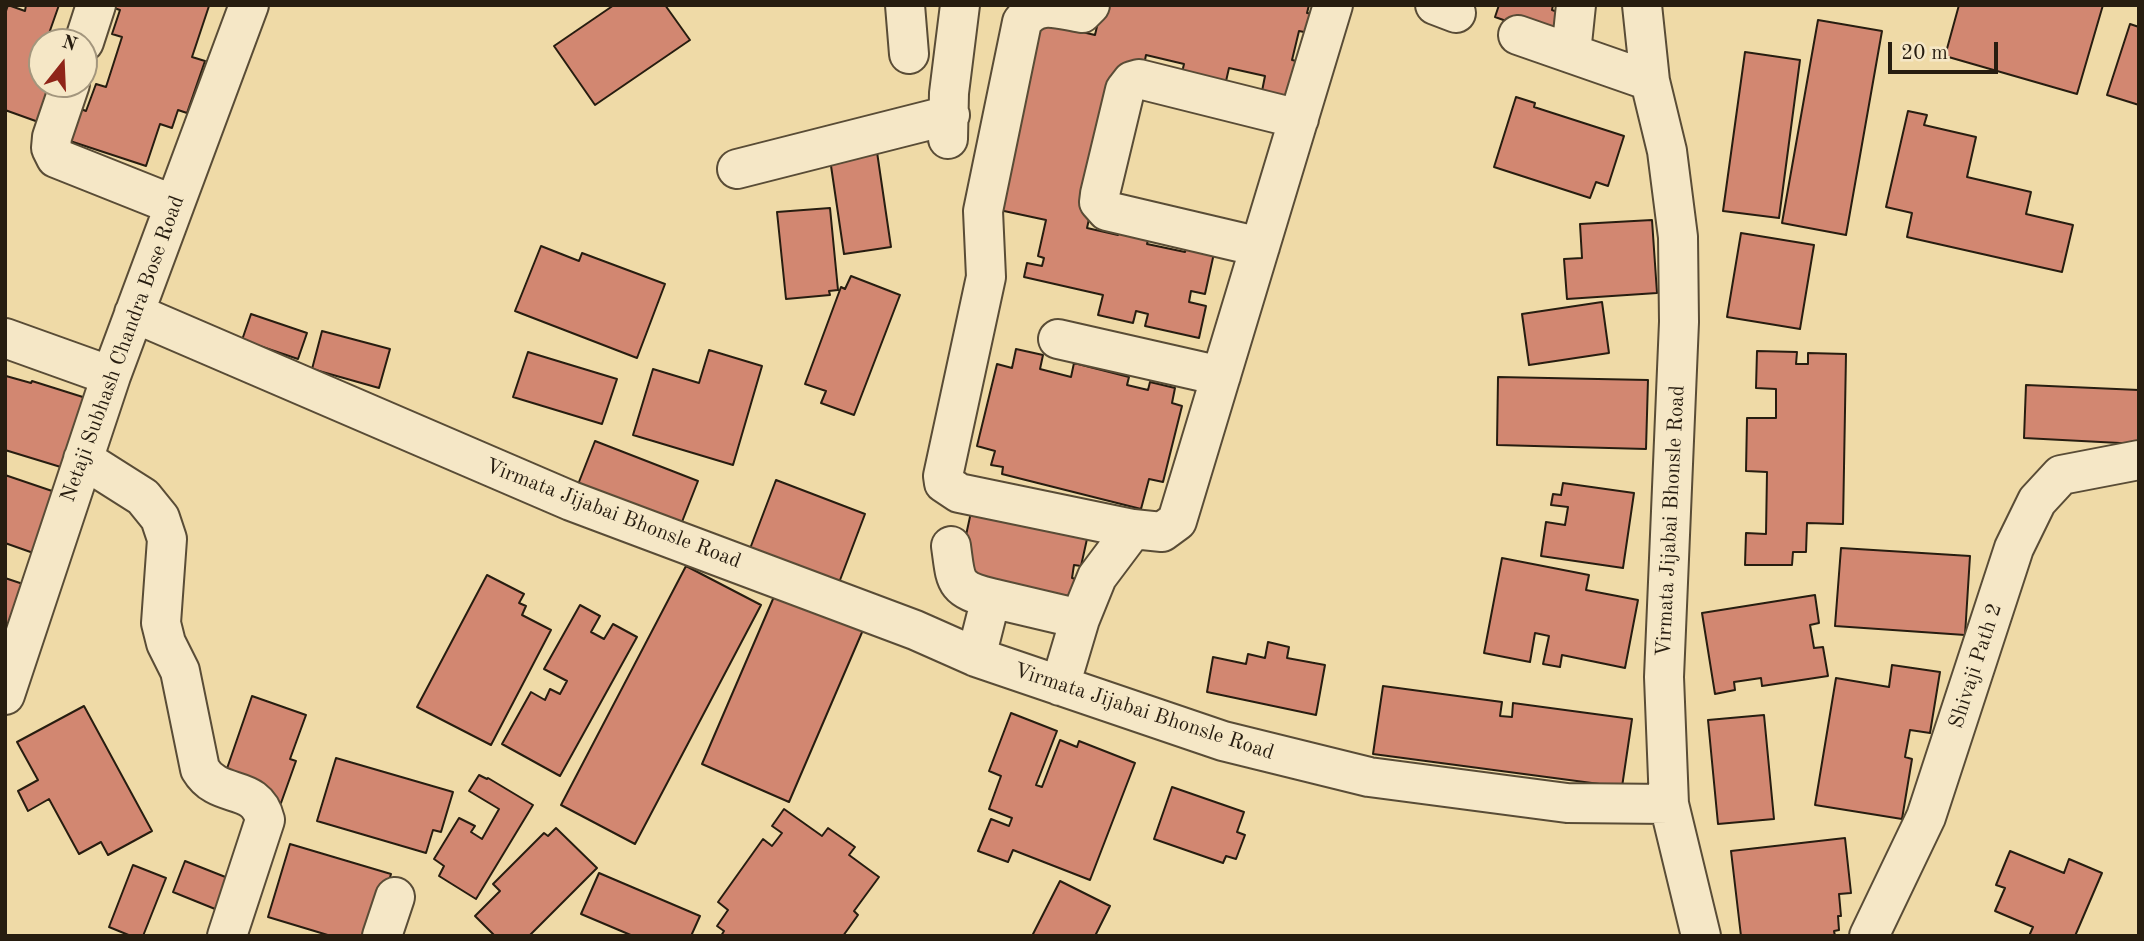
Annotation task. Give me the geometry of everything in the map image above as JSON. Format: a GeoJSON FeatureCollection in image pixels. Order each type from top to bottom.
{"type":"FeatureCollection","features":[{"type":"Feature","properties":{"kind":"street"},"geometry":{"type":"LineString","coordinates":[[88,28],[96,5]]}},
{"type":"Feature","properties":{"kind":"street","name":"Netaji Subhash Chandra Bose Road"},"geometry":{"type":"LineString","coordinates":[[5,695],[111,376],[248,5]]}},
{"type":"Feature","properties":{"kind":"street"},"geometry":{"type":"LineString","coordinates":[[905,5],[909,54]]}},
{"type":"Feature","properties":{"kind":"street"},"geometry":{"type":"LineString","coordinates":[[737,169],[949,127],[949,93],[960,5]]}},
{"type":"Feature","properties":{"kind":"street"},"geometry":{"type":"LineString","coordinates":[[1090,5],[1082,13],[1043,6],[1029,12],[1022,22],[983,211],[985,277],[943,477],[944,483],[959,492],[1133,529],[1162,532],[1177,521],[1333,5]]}},
{"type":"Feature","properties":{"kind":"street"},"geometry":{"type":"LineString","coordinates":[[1571,53],[1576,5]]}},
{"type":"Feature","properties":{"kind":"street","name":"Virmata Jijabai Bhonsle Road"},"geometry":{"type":"LineString","coordinates":[[134,313],[571,501],[915,630],[976,657],[1223,741],[1369,777],[1567,803],[1669,804],[1664,677],[1679,322],[1678,237],[1667,151],[1650,81],[1642,5]]}},
{"type":"Feature","properties":{"kind":"street"},"geometry":{"type":"LineString","coordinates":[[1518,34],[1650,81]]}},
{"type":"Feature","properties":{"kind":"street"},"geometry":{"type":"LineString","coordinates":[[1260,247],[1107,211],[1099,202],[1125,90],[1132,81],[1139,79],[1299,119]]}},
{"type":"Feature","properties":{"kind":"street"},"geometry":{"type":"LineString","coordinates":[[65,98],[52,137],[51,148],[56,158],[174,205]]}},
{"type":"Feature","properties":{"kind":"street"},"geometry":{"type":"LineString","coordinates":[[5,338],[111,376]]}},
{"type":"Feature","properties":{"kind":"street"},"geometry":{"type":"LineString","coordinates":[[1058,339],[1221,376]]}},
{"type":"Feature","properties":{"kind":"street"},"geometry":{"type":"LineString","coordinates":[[83,459],[143,497],[160,518],[167,539],[161,624],[166,643],[180,671],[200,769],[214,785],[251,797],[261,806],[265,820],[227,936]]}},
{"type":"Feature","properties":{"kind":"street","name":"Shivaji Path 2"},"geometry":{"type":"LineString","coordinates":[[1869,936],[1926,817],[2014,548],[2037,501],[2061,475],[2139,460]]}},
{"type":"Feature","properties":{"kind":"street"},"geometry":{"type":"LineString","coordinates":[[1060,686],[1080,619],[1097,577],[1133,529]]}},
{"type":"Feature","properties":{"kind":"street"},"geometry":{"type":"LineString","coordinates":[[951,546],[955,578],[969,592],[1080,619]]}},
{"type":"Feature","properties":{"kind":"street"},"geometry":{"type":"LineString","coordinates":[[976,657],[991,598]]}},
{"type":"Feature","properties":{"kind":"street"},"geometry":{"type":"LineString","coordinates":[[1669,804],[1701,936]]}},
{"type":"Feature","properties":{"kind":"street"},"geometry":{"type":"LineString","coordinates":[[382,936],[396,897]]}},
{"type":"Feature","properties":{"kind":"building"},"geometry":{"type":"Polygon","coordinates":[[[8,5],[25,11],[26,5],[59,5],[51,28],[28,28],[28,98],[53,98],[44,124],[5,110],[5,14],[8,5]]]}},
{"type":"Feature","properties":{"kind":"building"},"geometry":{"type":"Polygon","coordinates":[[[115,5],[209,6],[192,57],[205,61],[187,113],[178,110],[172,128],[160,124],[146,166],[70,141],[81,109],[86,111],[91,98],[98,98],[98,85],[106,87],[122,37],[112,34],[120,10],[114,8],[115,5]]]}},
{"type":"Feature","properties":{"kind":"building"},"geometry":{"type":"Polygon","coordinates":[[[614,5],[665,5],[690,40],[595,105],[554,46],[614,5]]]}},
{"type":"Feature","properties":{"kind":"building"},"geometry":{"type":"Polygon","coordinates":[[[1102,5],[1309,5],[1307,13],[1318,15],[1314,34],[1299,31],[1292,60],[1305,63],[1289,102],[1261,96],[1265,76],[1229,68],[1224,90],[1180,81],[1184,64],[1146,55],[1142,75],[1088,180],[1084,179],[1081,194],[1094,197],[1087,228],[1118,235],[1121,223],[1151,229],[1147,244],[1185,252],[1188,238],[1216,244],[1205,294],[1191,291],[1189,302],[1206,306],[1199,338],[1145,326],[1148,314],[1136,311],[1133,323],[1098,315],[1103,295],[1024,277],[1027,263],[1042,266],[1044,258],[1038,256],[1046,220],[990,208],[1040,13],[1069,29],[1095,35],[1102,5]]]}},
{"type":"Feature","properties":{"kind":"building"},"geometry":{"type":"Polygon","coordinates":[[[1499,5],[1553,5],[1552,10],[1569,16],[1560,40],[1495,17],[1499,5]]]}},
{"type":"Feature","properties":{"kind":"building"},"geometry":{"type":"Polygon","coordinates":[[[1959,5],[2103,5],[2077,94],[1945,56],[1959,5]]]}},
{"type":"Feature","properties":{"kind":"building"},"geometry":{"type":"Polygon","coordinates":[[[1818,20],[1882,31],[1846,235],[1782,223],[1818,20]]]}},
{"type":"Feature","properties":{"kind":"building"},"geometry":{"type":"Polygon","coordinates":[[[2130,24],[2139,27],[2139,105],[2107,95],[2130,24]]]}},
{"type":"Feature","properties":{"kind":"building"},"geometry":{"type":"Polygon","coordinates":[[[1745,52],[1800,60],[1779,218],[1723,211],[1745,52]]]}},
{"type":"Feature","properties":{"kind":"building"},"geometry":{"type":"Polygon","coordinates":[[[1516,97],[1535,103],[1534,107],[1624,136],[1608,186],[1596,182],[1590,198],[1494,167],[1516,97]]]}},
{"type":"Feature","properties":{"kind":"building"},"geometry":{"type":"Polygon","coordinates":[[[1908,111],[1927,115],[1924,125],[1976,137],[1967,177],[2031,192],[2026,214],[2073,225],[2062,272],[1907,237],[1912,213],[1886,207],[1908,111]]]}},
{"type":"Feature","properties":{"kind":"building"},"geometry":{"type":"Polygon","coordinates":[[[877,152],[891,247],[844,254],[830,159],[877,152]]]}},
{"type":"Feature","properties":{"kind":"building"},"geometry":{"type":"Polygon","coordinates":[[[830,208],[838,290],[829,291],[830,295],[786,299],[777,212],[830,208]]]}},
{"type":"Feature","properties":{"kind":"building"},"geometry":{"type":"Polygon","coordinates":[[[1652,220],[1657,293],[1567,299],[1564,259],[1582,258],[1580,224],[1652,220]]]}},
{"type":"Feature","properties":{"kind":"building"},"geometry":{"type":"Polygon","coordinates":[[[1741,233],[1814,245],[1800,329],[1727,317],[1741,233]]]}},
{"type":"Feature","properties":{"kind":"building"},"geometry":{"type":"Polygon","coordinates":[[[541,246],[579,261],[582,253],[665,284],[637,358],[515,311],[541,246]]]}},
{"type":"Feature","properties":{"kind":"building"},"geometry":{"type":"Polygon","coordinates":[[[851,276],[900,295],[854,415],[821,403],[826,391],[805,384],[841,287],[845,289],[851,276]]]}},
{"type":"Feature","properties":{"kind":"building"},"geometry":{"type":"Polygon","coordinates":[[[1602,302],[1609,353],[1529,365],[1522,314],[1602,302]]]}},
{"type":"Feature","properties":{"kind":"building"},"geometry":{"type":"Polygon","coordinates":[[[251,314],[307,333],[298,359],[242,340],[251,314]]]}},
{"type":"Feature","properties":{"kind":"building"},"geometry":{"type":"Polygon","coordinates":[[[322,331],[390,349],[379,388],[312,369],[322,331]]]}},
{"type":"Feature","properties":{"kind":"building"},"geometry":{"type":"Polygon","coordinates":[[[1016,349],[1043,355],[1040,369],[1071,377],[1074,363],[1129,377],[1127,385],[1148,390],[1150,382],[1175,388],[1172,403],[1182,406],[1163,482],[1149,479],[1141,509],[1002,474],[1003,467],[991,465],[995,451],[977,446],[997,364],[1012,368],[1016,349]]]}},
{"type":"Feature","properties":{"kind":"building"},"geometry":{"type":"Polygon","coordinates":[[[709,350],[762,366],[733,465],[633,435],[653,369],[699,383],[709,350]]]}},
{"type":"Feature","properties":{"kind":"building"},"geometry":{"type":"Polygon","coordinates":[[[1757,351],[1797,352],[1796,364],[1808,364],[1808,353],[1846,354],[1843,524],[1807,523],[1806,552],[1793,552],[1792,565],[1745,565],[1746,533],[1766,534],[1767,472],[1746,471],[1747,418],[1776,418],[1776,389],[1756,388],[1757,351]]]}},
{"type":"Feature","properties":{"kind":"building"},"geometry":{"type":"Polygon","coordinates":[[[528,352],[617,379],[602,424],[513,397],[528,352]]]}},
{"type":"Feature","properties":{"kind":"building"},"geometry":{"type":"Polygon","coordinates":[[[5,373],[6,376],[86,398],[64,468],[5,450],[5,373]]]}},
{"type":"Feature","properties":{"kind":"building"},"geometry":{"type":"Polygon","coordinates":[[[1498,377],[1648,380],[1646,449],[1497,445],[1498,377]]]}},
{"type":"Feature","properties":{"kind":"building"},"geometry":{"type":"Polygon","coordinates":[[[2026,385],[2139,390],[2139,444],[2024,438],[2026,385]]]}},
{"type":"Feature","properties":{"kind":"building"},"geometry":{"type":"Polygon","coordinates":[[[595,441],[698,481],[680,527],[577,487],[595,441]]]}},
{"type":"Feature","properties":{"kind":"building"},"geometry":{"type":"Polygon","coordinates":[[[5,475],[61,494],[39,555],[5,543],[5,475]]]}},
{"type":"Feature","properties":{"kind":"building"},"geometry":{"type":"Polygon","coordinates":[[[776,480],[865,514],[837,588],[748,554],[776,480]]]}},
{"type":"Feature","properties":{"kind":"building"},"geometry":{"type":"Polygon","coordinates":[[[1563,483],[1634,493],[1623,568],[1541,556],[1546,522],[1565,525],[1568,507],[1551,505],[1553,494],[1561,495],[1563,483]]]}},
{"type":"Feature","properties":{"kind":"building"},"geometry":{"type":"Polygon","coordinates":[[[973,503],[1087,539],[1081,566],[1074,565],[1072,578],[1084,581],[1080,599],[958,571],[968,564],[971,551],[963,549],[973,503]]]}},
{"type":"Feature","properties":{"kind":"building"},"geometry":{"type":"Polygon","coordinates":[[[1841,548],[1970,556],[1965,635],[1835,626],[1841,548]]]}},
{"type":"Feature","properties":{"kind":"building"},"geometry":{"type":"Polygon","coordinates":[[[1502,558],[1589,575],[1586,590],[1638,600],[1625,668],[1562,655],[1560,667],[1543,664],[1549,636],[1535,633],[1530,662],[1484,653],[1502,558]]]}},
{"type":"Feature","properties":{"kind":"building"},"geometry":{"type":"Polygon","coordinates":[[[686,566],[761,605],[635,844],[561,805],[686,566]]]}},
{"type":"Feature","properties":{"kind":"building"},"geometry":{"type":"Polygon","coordinates":[[[487,575],[524,594],[519,603],[526,606],[522,615],[551,630],[491,745],[417,707],[487,575]]]}},
{"type":"Feature","properties":{"kind":"building"},"geometry":{"type":"Polygon","coordinates":[[[5,578],[29,586],[5,654],[5,578]]]}},
{"type":"Feature","properties":{"kind":"building"},"geometry":{"type":"Polygon","coordinates":[[[776,592],[863,630],[789,802],[702,764],[776,592]]]}},
{"type":"Feature","properties":{"kind":"building"},"geometry":{"type":"Polygon","coordinates":[[[1815,595],[1819,623],[1810,625],[1814,648],[1823,647],[1828,676],[1762,686],[1761,678],[1734,682],[1735,690],[1715,694],[1702,613],[1815,595]]]}},
{"type":"Feature","properties":{"kind":"building"},"geometry":{"type":"Polygon","coordinates":[[[580,605],[600,616],[591,632],[604,639],[613,624],[637,637],[560,776],[502,744],[531,692],[545,700],[550,689],[560,694],[567,681],[544,669],[580,605]]]}},
{"type":"Feature","properties":{"kind":"building"},"geometry":{"type":"Polygon","coordinates":[[[1268,642],[1289,647],[1287,658],[1325,665],[1316,715],[1207,692],[1213,657],[1246,664],[1248,654],[1265,658],[1268,642]]]}},
{"type":"Feature","properties":{"kind":"building"},"geometry":{"type":"Polygon","coordinates":[[[1892,665],[1940,672],[1930,733],[1910,730],[1905,757],[1912,759],[1902,819],[1815,805],[1836,678],[1889,687],[1892,665]]]}},
{"type":"Feature","properties":{"kind":"building"},"geometry":{"type":"Polygon","coordinates":[[[1383,686],[1502,702],[1500,716],[1512,717],[1513,703],[1632,719],[1622,787],[1373,754],[1383,686]]]}},
{"type":"Feature","properties":{"kind":"building"},"geometry":{"type":"Polygon","coordinates":[[[252,696],[306,715],[290,759],[296,761],[281,803],[222,783],[252,696]]]}},
{"type":"Feature","properties":{"kind":"building"},"geometry":{"type":"Polygon","coordinates":[[[84,706],[152,831],[108,855],[101,842],[79,854],[49,799],[28,811],[18,791],[38,780],[17,742],[84,706]]]}},
{"type":"Feature","properties":{"kind":"building"},"geometry":{"type":"Polygon","coordinates":[[[1011,713],[1057,731],[1036,785],[1042,787],[1060,740],[1077,747],[1079,741],[1135,763],[1090,880],[1013,850],[1008,862],[978,851],[991,819],[1009,826],[1012,818],[989,809],[1001,776],[989,771],[1011,713]]]}},
{"type":"Feature","properties":{"kind":"building"},"geometry":{"type":"Polygon","coordinates":[[[1764,715],[1774,819],[1718,824],[1708,720],[1764,715]]]}},
{"type":"Feature","properties":{"kind":"building"},"geometry":{"type":"Polygon","coordinates":[[[336,758],[453,792],[441,832],[433,830],[426,853],[317,821],[336,758]]]}},
{"type":"Feature","properties":{"kind":"building"},"geometry":{"type":"Polygon","coordinates":[[[479,775],[533,805],[476,899],[439,876],[444,866],[434,859],[459,818],[475,826],[471,832],[482,839],[499,809],[469,791],[479,775]]]}},
{"type":"Feature","properties":{"kind":"building"},"geometry":{"type":"Polygon","coordinates":[[[1172,787],[1244,812],[1237,832],[1245,835],[1236,859],[1226,856],[1223,863],[1154,839],[1172,787]]]}},
{"type":"Feature","properties":{"kind":"building"},"geometry":{"type":"Polygon","coordinates":[[[784,809],[822,836],[828,828],[855,847],[849,855],[879,877],[854,911],[858,915],[843,936],[721,936],[724,931],[717,926],[728,910],[718,902],[763,839],[772,846],[782,833],[772,826],[784,809]]]}},
{"type":"Feature","properties":{"kind":"building"},"geometry":{"type":"Polygon","coordinates":[[[556,828],[597,868],[529,936],[495,936],[475,916],[500,891],[493,884],[544,833],[548,836],[556,828]]]}},
{"type":"Feature","properties":{"kind":"building"},"geometry":{"type":"Polygon","coordinates":[[[1845,838],[1851,893],[1839,894],[1841,916],[1838,916],[1839,930],[1834,931],[1835,936],[1741,936],[1731,851],[1845,838]]]}},
{"type":"Feature","properties":{"kind":"building"},"geometry":{"type":"Polygon","coordinates":[[[290,844],[391,874],[373,936],[331,936],[268,917],[290,844]]]}},
{"type":"Feature","properties":{"kind":"building"},"geometry":{"type":"Polygon","coordinates":[[[2010,851],[2064,873],[2069,859],[2102,873],[2075,936],[2029,936],[2033,927],[1995,911],[2005,888],[1996,885],[2010,851]]]}},
{"type":"Feature","properties":{"kind":"building"},"geometry":{"type":"Polygon","coordinates":[[[185,861],[233,880],[220,911],[173,892],[185,861]]]}},
{"type":"Feature","properties":{"kind":"building"},"geometry":{"type":"Polygon","coordinates":[[[133,865],[166,878],[143,936],[131,936],[109,927],[133,865]]]}},
{"type":"Feature","properties":{"kind":"building"},"geometry":{"type":"Polygon","coordinates":[[[599,873],[700,916],[691,936],[633,936],[581,914],[599,873]]]}},
{"type":"Feature","properties":{"kind":"building"},"geometry":{"type":"Polygon","coordinates":[[[1060,881],[1110,906],[1095,936],[1032,936],[1060,881]]]}}]}
